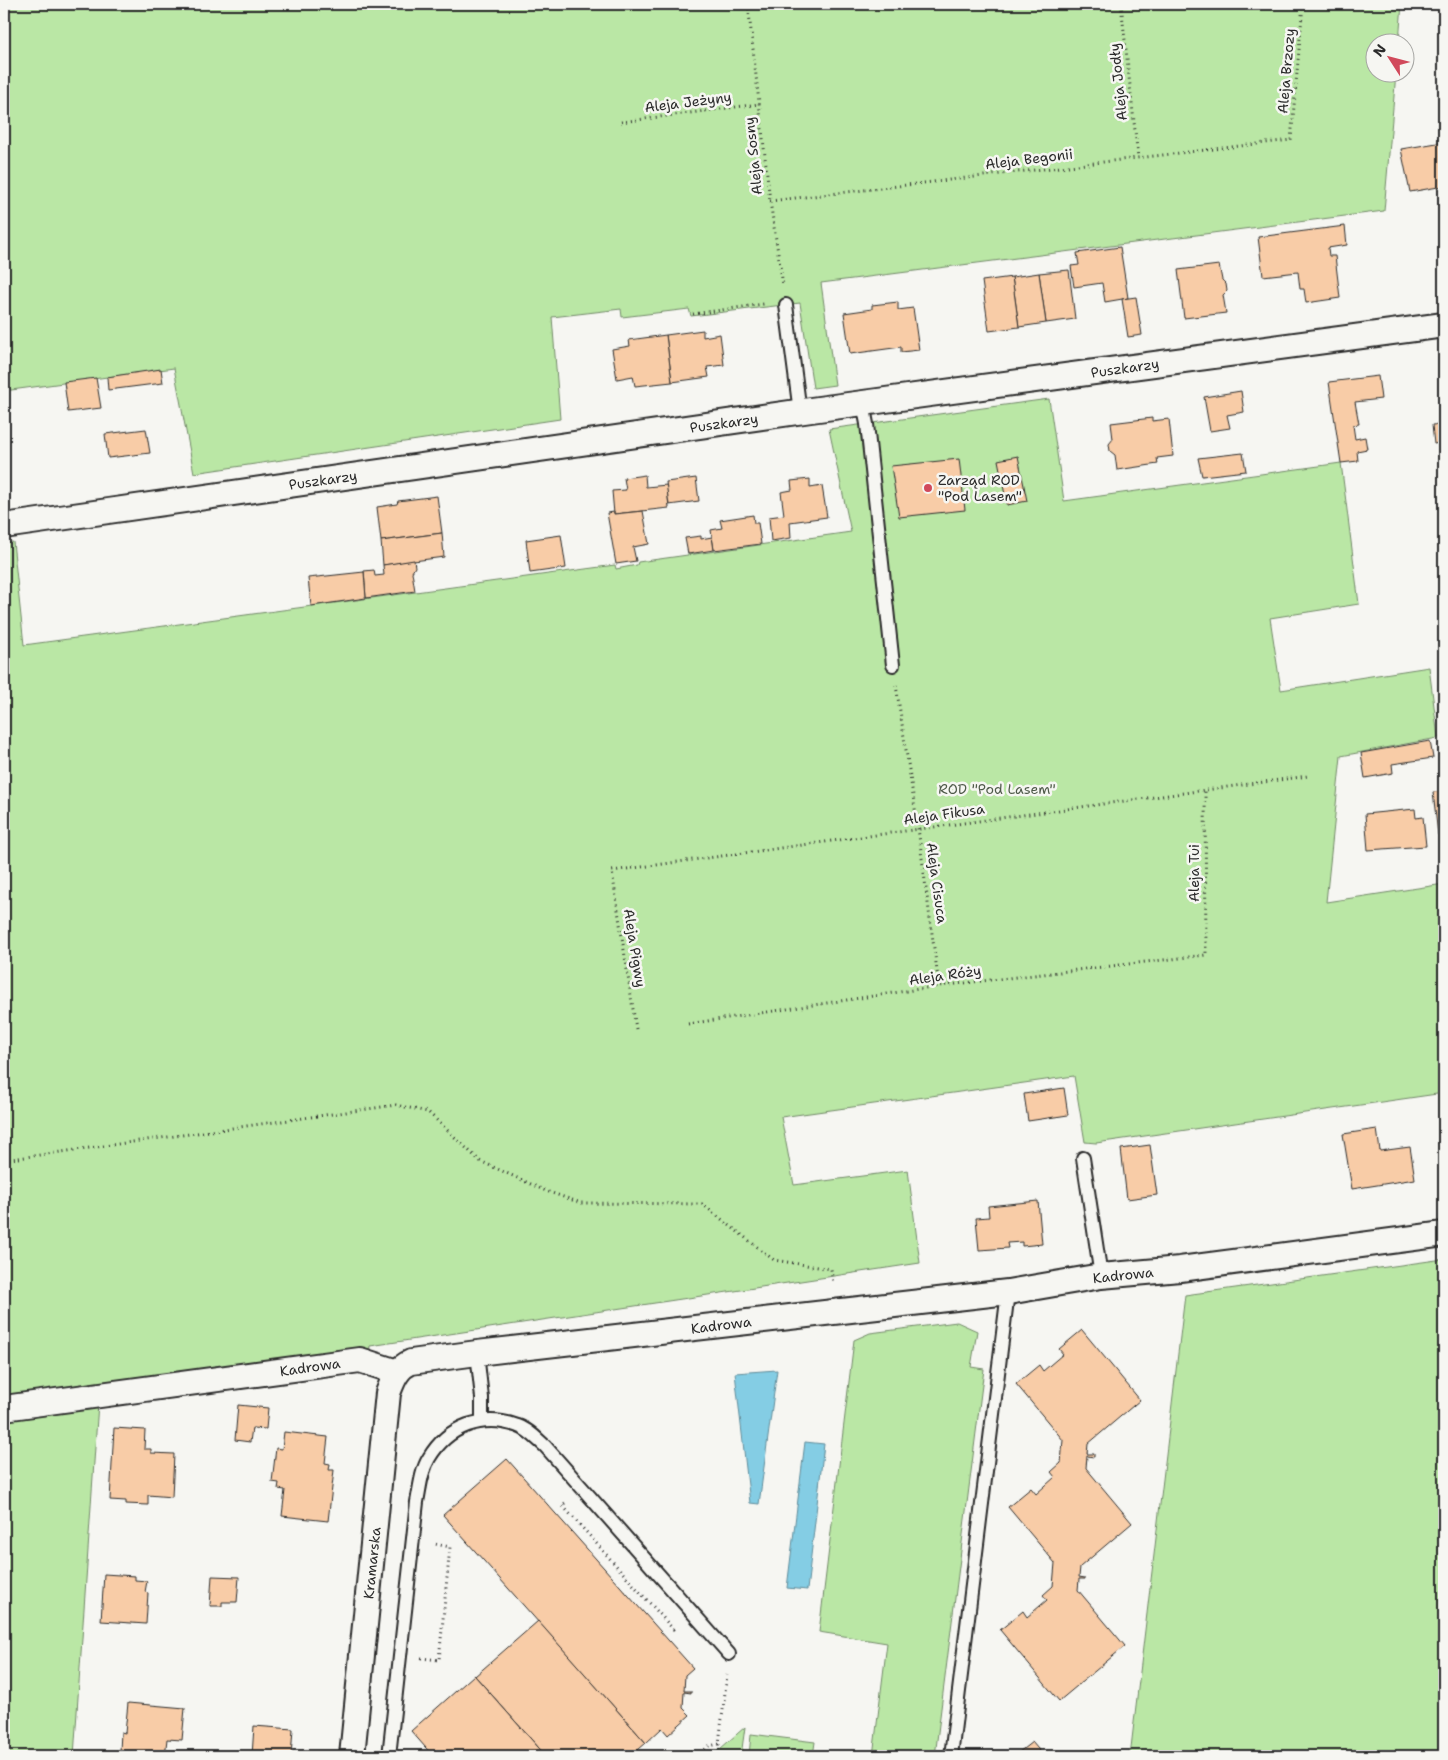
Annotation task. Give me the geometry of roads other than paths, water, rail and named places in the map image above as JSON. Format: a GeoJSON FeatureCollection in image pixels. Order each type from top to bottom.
{"type":"FeatureCollection","features":[{"type":"Feature","properties":{"kind":"street","name":"Puszkarzy"},"geometry":{"type":"LineString","coordinates":[[4,526],[863,403],[1444,325]]}},
{"type":"Feature","properties":{"kind":"street","name":"Kadrowa"},"geometry":{"type":"LineString","coordinates":[[4,1408],[360,1360],[397,1372],[402,1366],[411,1362],[1008,1292],[1102,1276],[1180,1269],[1444,1234]]}},
{"type":"Feature","properties":{"kind":"street","name":"Kramarska"},"geometry":{"type":"LineString","coordinates":[[352,1756],[388,1394],[397,1372]]}},
{"type":"Feature","properties":{"kind":"lane"},"geometry":{"type":"LineString","coordinates":[[786,303],[800,412]]}},
{"type":"Feature","properties":{"kind":"lane"},"geometry":{"type":"LineString","coordinates":[[863,403],[867,424],[893,665]]}},
{"type":"Feature","properties":{"kind":"lane"},"geometry":{"type":"LineString","coordinates":[[1083,1158],[1102,1276]]}},
{"type":"Feature","properties":{"kind":"lane"},"geometry":{"type":"LineString","coordinates":[[950,1756],[1008,1292]]}},
{"type":"Feature","properties":{"kind":"lane"},"geometry":{"type":"LineString","coordinates":[[477,1354],[482,1398],[482,1422]]}},
{"type":"Feature","properties":{"kind":"lane"},"geometry":{"type":"LineString","coordinates":[[389,1756],[417,1502],[422,1476],[429,1458],[448,1435],[464,1424],[504,1422],[520,1426],[545,1446],[729,1654]]}},
{"type":"Feature","properties":{"kind":"water"},"geometry":{"type":"Polygon","coordinates":[[[777,1370],[759,1504],[750,1503],[735,1373],[777,1370]]]}},
{"type":"Feature","properties":{"kind":"water"},"geometry":{"type":"Polygon","coordinates":[[[805,1442],[824,1444],[807,1590],[787,1588],[805,1442]]]}},
{"type":"Feature","properties":{"kind":"place","name":"Zarząd ROD \"Pod Lasem\""},"geometry":{"type":"Point","coordinates":[928,488]}},
{"type":"Feature","properties":{"kind":"park label","name":"ROD \"Pod Lasem\""},"geometry":{"type":"Point","coordinates":[997,789]}}]}
